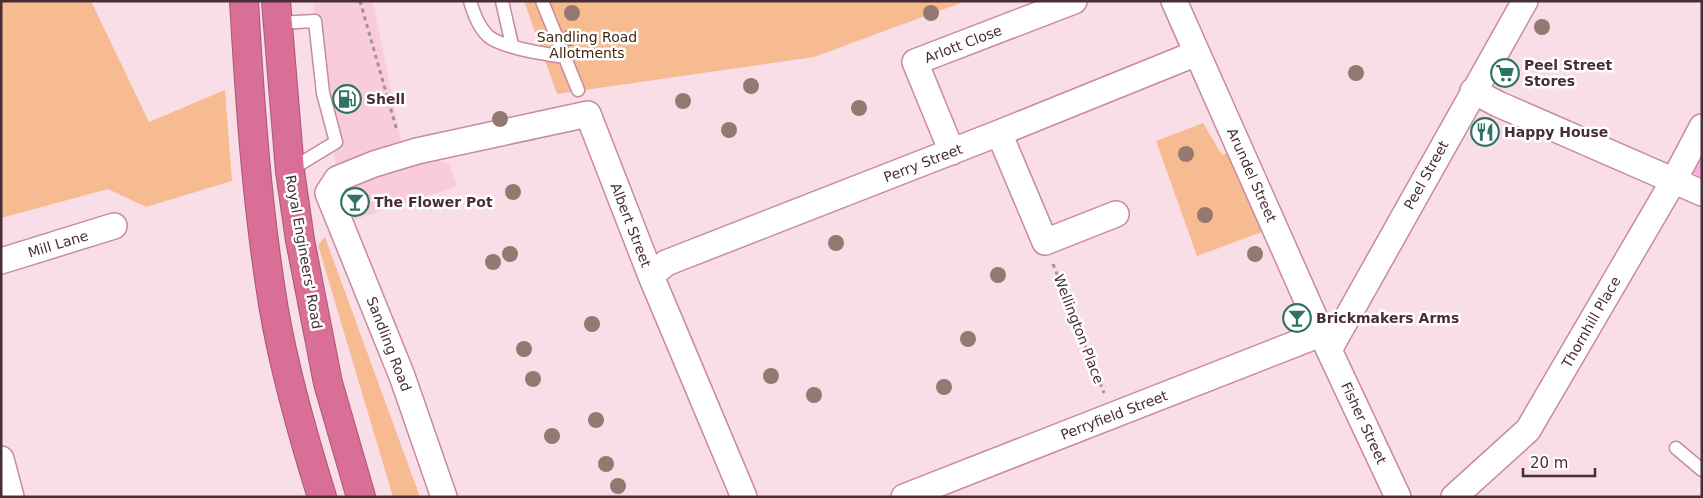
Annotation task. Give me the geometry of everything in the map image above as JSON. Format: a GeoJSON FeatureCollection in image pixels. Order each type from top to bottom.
{"type":"FeatureCollection","features":[{"type":"Feature","properties":{"kind":"highway"},"geometry":{"type":"LineString","coordinates":[[244,1],[255,164],[274,310],[286,366],[322,497]]}},
{"type":"Feature","properties":{"kind":"highway","name":"Royal Engineers' Road"},"geometry":{"type":"LineString","coordinates":[[276,12],[290,170],[300,240],[328,383],[361,497]]}},
{"type":"Feature","properties":{"kind":"street","name":"Arlott Close"},"geometry":{"type":"LineString","coordinates":[[952,152],[915,62],[1074,1]]}},
{"type":"Feature","properties":{"kind":"street","name":"Arundel Street"},"geometry":{"type":"LineString","coordinates":[[1174,1],[1326,342]]}},
{"type":"Feature","properties":{"kind":"street","name":"Peel Street"},"geometry":{"type":"LineString","coordinates":[[1326,342],[1525,1]]}},
{"type":"Feature","properties":{"kind":"street","name":"Perry Street"},"geometry":{"type":"LineString","coordinates":[[651,276],[666,263],[999,134],[1197,53]]}},
{"type":"Feature","properties":{"kind":"street"},"geometry":{"type":"LineString","coordinates":[[1473,91],[1498,104],[1702,193]]}},
{"type":"Feature","properties":{"kind":"street"},"geometry":{"type":"LineString","coordinates":[[417,151],[588,114]]}},
{"type":"Feature","properties":{"kind":"street","name":"Albert Street"},"geometry":{"type":"LineString","coordinates":[[588,114],[651,276],[744,497]]}},
{"type":"Feature","properties":{"kind":"street","name":"Thornhill Place"},"geometry":{"type":"LineString","coordinates":[[1454,497],[1528,430],[1674,180],[1702,127]]}},
{"type":"Feature","properties":{"kind":"street"},"geometry":{"type":"LineString","coordinates":[[999,134],[1045,242],[1116,214]]}},
{"type":"Feature","properties":{"kind":"street","name":"Sandling Road"},"geometry":{"type":"LineString","coordinates":[[417,151],[374,164],[338,179],[328,194],[402,376],[444,497]]}},
{"type":"Feature","properties":{"kind":"street","name":"Mill Lane"},"geometry":{"type":"LineString","coordinates":[[1,261],[114,226]]}},
{"type":"Feature","properties":{"kind":"street","name":"Perryfield Street"},"geometry":{"type":"LineString","coordinates":[[904,497],[1112,416],[1326,342]]}},
{"type":"Feature","properties":{"kind":"street","name":"Fisher Street"},"geometry":{"type":"LineString","coordinates":[[1326,342],[1398,497]]}},
{"type":"Feature","properties":{"kind":"street"},"geometry":{"type":"LineString","coordinates":[[1,459],[11,497]]}},
{"type":"Feature","properties":{"kind":"lane"},"geometry":{"type":"LineString","coordinates":[[470,1],[477,23],[489,37],[529,51],[564,56]]}},
{"type":"Feature","properties":{"kind":"lane"},"geometry":{"type":"LineString","coordinates":[[502,1],[512,45]]}},
{"type":"Feature","properties":{"kind":"lane"},"geometry":{"type":"LineString","coordinates":[[542,1],[564,56],[574,91],[588,114]]}},
{"type":"Feature","properties":{"kind":"lane"},"geometry":{"type":"LineString","coordinates":[[276,12],[316,22],[323,93],[336,142],[290,170]]}},
{"type":"Feature","properties":{"kind":"lane"},"geometry":{"type":"LineString","coordinates":[[1676,448],[1702,470]]}},
{"type":"Feature","properties":{"kind":"path"},"geometry":{"type":"LineString","coordinates":[[360,1],[396,130],[417,151]]}},
{"type":"Feature","properties":{"kind":"path","name":"Wellington Place"},"geometry":{"type":"LineString","coordinates":[[1045,242],[1112,416]]}},
{"type":"Feature","properties":{"kind":"shaded area"},"geometry":{"type":"Polygon","coordinates":[[[313,1],[373,1],[403,150],[450,164],[457,187],[353,220],[340,194],[313,1]]]}},
{"type":"Feature","properties":{"kind":"green space"},"geometry":{"type":"Polygon","coordinates":[[[1,1],[91,1],[149,122],[225,90],[232,181],[146,207],[108,189],[1,218],[1,1]]]}},
{"type":"Feature","properties":{"kind":"green space","name":"Sandling Road Allotments"},"geometry":{"type":"Polygon","coordinates":[[[524,1],[966,1],[814,57],[557,94],[524,1]]]}},
{"type":"Feature","properties":{"kind":"green space"},"geometry":{"type":"Polygon","coordinates":[[[1203,123],[1222,155],[1229,151],[1267,230],[1197,256],[1156,141],[1203,123]]]}},
{"type":"Feature","properties":{"kind":"green space"},"geometry":{"type":"Polygon","coordinates":[[[325,237],[420,497],[393,497],[318,245],[325,237]]]}},
{"type":"Feature","properties":{"kind":"building"},"geometry":{"type":"Polygon","coordinates":[[[1702,149],[1702,178],[1690,171],[1702,149]]]}},
{"type":"Feature","properties":{"kind":"place","name":"Peel Street Stores"},"geometry":{"type":"Point","coordinates":[1505,73]}},
{"type":"Feature","properties":{"kind":"place","name":"Shell"},"geometry":{"type":"Point","coordinates":[347,99]}},
{"type":"Feature","properties":{"kind":"place","name":"Happy House"},"geometry":{"type":"Point","coordinates":[1485,132]}},
{"type":"Feature","properties":{"kind":"place","name":"The Flower Pot"},"geometry":{"type":"Point","coordinates":[355,202]}},
{"type":"Feature","properties":{"kind":"place","name":"Brickmakers Arms"},"geometry":{"type":"Point","coordinates":[1297,318]}}]}
